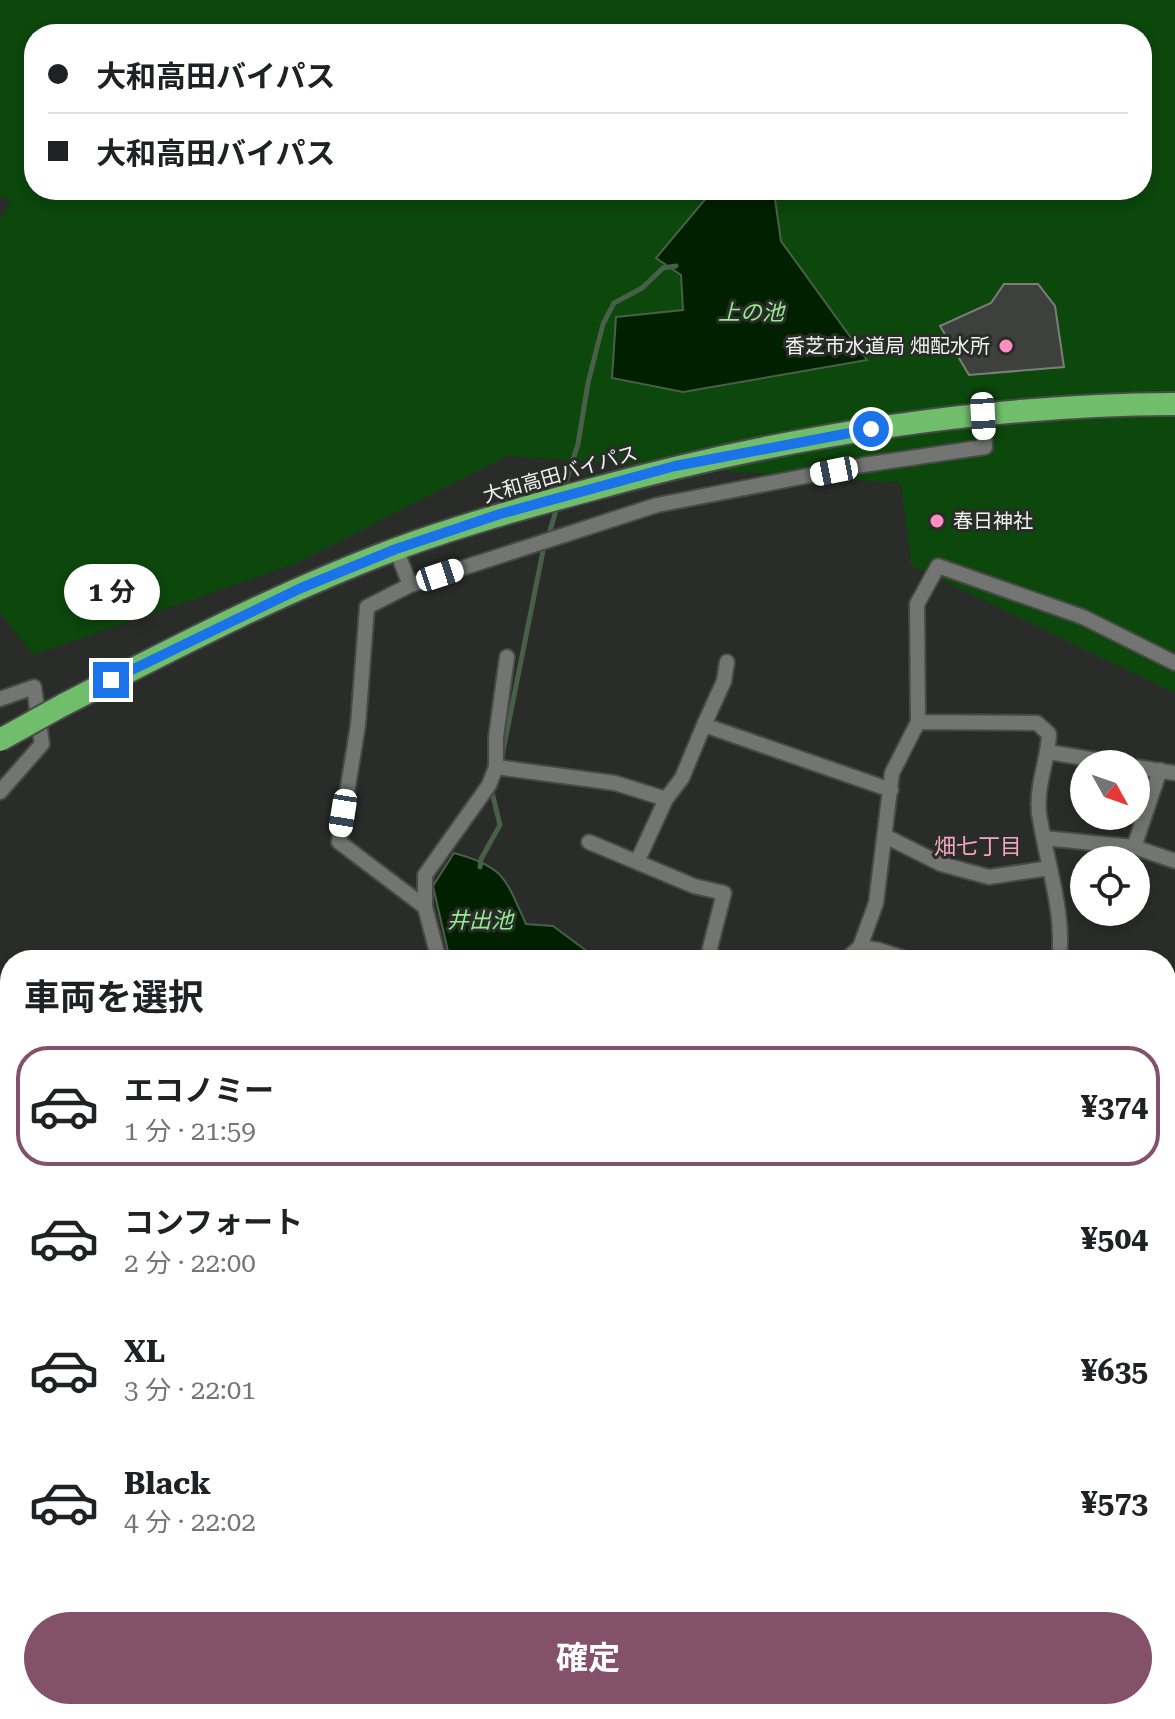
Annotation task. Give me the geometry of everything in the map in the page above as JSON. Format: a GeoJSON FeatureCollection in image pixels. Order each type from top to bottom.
{"type":"FeatureCollection","features":[{"type":"Feature","properties":{"kind":"highway","name":"大和高田バイパス"},"geometry":{"type":"LineString","coordinates":[[0,740],[208,631],[396,549],[500,514],[675,466],[843,432],[1109,404],[1175,404]]}},
{"type":"Feature","properties":{"kind":"street"},"geometry":{"type":"LineString","coordinates":[[425,907],[339,842],[358,725],[367,607],[410,585],[657,505],[863,465],[985,447],[983,416]]}},
{"type":"Feature","properties":{"kind":"street"},"geometry":{"type":"LineString","coordinates":[[396,549],[410,585]]}},
{"type":"Feature","properties":{"kind":"street"},"geometry":{"type":"LineString","coordinates":[[857,950],[876,903],[892,773],[918,722],[917,604],[938,566],[1083,617],[1175,663]]}},
{"type":"Feature","properties":{"kind":"street"},"geometry":{"type":"LineString","coordinates":[[436,950],[425,907],[425,875],[489,785],[496,767],[496,737],[507,657]]}},
{"type":"Feature","properties":{"kind":"street"},"geometry":{"type":"LineString","coordinates":[[637,862],[666,799],[682,778],[724,681],[727,662]]}},
{"type":"Feature","properties":{"kind":"street"},"geometry":{"type":"LineString","coordinates":[[0,699],[34,687],[42,744],[0,792]]}},
{"type":"Feature","properties":{"kind":"street"},"geometry":{"type":"LineString","coordinates":[[918,722],[1037,723],[1049,734],[1048,752],[1040,776],[1039,810],[1060,950]]}},
{"type":"Feature","properties":{"kind":"street"},"geometry":{"type":"LineString","coordinates":[[704,725],[891,790]]}},
{"type":"Feature","properties":{"kind":"street"},"geometry":{"type":"LineString","coordinates":[[1048,752],[1070,756]]}},
{"type":"Feature","properties":{"kind":"street"},"geometry":{"type":"LineString","coordinates":[[496,767],[615,783],[666,799]]}},
{"type":"Feature","properties":{"kind":"street"},"geometry":{"type":"LineString","coordinates":[[1150,769],[1175,773]]}},
{"type":"Feature","properties":{"kind":"street"},"geometry":{"type":"LineString","coordinates":[[1134,846],[1160,770]]}},
{"type":"Feature","properties":{"kind":"street"},"geometry":{"type":"LineString","coordinates":[[885,836],[941,864],[989,877],[1050,868]]}},
{"type":"Feature","properties":{"kind":"street"},"geometry":{"type":"LineString","coordinates":[[1044,838],[1124,846]]}},
{"type":"Feature","properties":{"kind":"street"},"geometry":{"type":"LineString","coordinates":[[589,842],[694,886],[724,893],[710,950]]}},
{"type":"Feature","properties":{"kind":"street"},"geometry":{"type":"LineString","coordinates":[[1150,852],[1175,861]]}},
{"type":"Feature","properties":{"kind":"street"},"geometry":{"type":"LineString","coordinates":[[860,947],[879,950]]}},
{"type":"Feature","properties":{"kind":"green space"},"geometry":{"type":"Polygon","coordinates":[[[0,0],[1175,0],[1175,693],[911,565],[901,483],[507,456],[294,564],[33,655],[0,612],[0,220],[11,201],[0,197],[0,0]],[[24,24],[24,200],[705,200],[657,257],[681,275],[683,310],[612,378],[796,260],[781,241],[775,200],[1152,200],[1152,24],[24,24]]]}},
{"type":"Feature","properties":{"kind":"water","name":"上の池"},"geometry":{"type":"Polygon","coordinates":[[[705,200],[775,200],[781,241],[867,360],[683,392],[612,378],[616,317],[683,310],[681,275],[656,258],[705,200]]]}},
{"type":"Feature","properties":{"kind":"water","name":"井出池"},"geometry":{"type":"Polygon","coordinates":[[[454,853],[471,858],[494,869],[501,876],[526,924],[553,926],[585,950],[448,950],[433,886],[454,853]]]}},
{"type":"Feature","properties":{"kind":"building","name":"香芝市水道局 畑配水所"},"geometry":{"type":"Polygon","coordinates":[[[1004,284],[1038,284],[1055,306],[1064,367],[969,375],[940,326],[991,303],[1004,284]]]}},
{"type":"Feature","properties":{"kind":"waterway"},"geometry":{"type":"LineString","coordinates":[[563,491],[578,444],[588,383],[603,324],[614,303],[642,288],[663,268],[676,266]]}},
{"type":"Feature","properties":{"kind":"waterway"},"geometry":{"type":"LineString","coordinates":[[548,537],[558,504]]}},
{"type":"Feature","properties":{"kind":"waterway"},"geometry":{"type":"LineString","coordinates":[[502,756],[544,546]]}},
{"type":"Feature","properties":{"kind":"waterway"},"geometry":{"type":"LineString","coordinates":[[480,867],[481,859],[500,825],[491,788]]}},
{"type":"Feature","properties":{"kind":"place","name":"香芝市水道局 畑配水所"},"geometry":{"type":"Point","coordinates":[1006,346]}},
{"type":"Feature","properties":{"kind":"place","name":"春日神社"},"geometry":{"type":"Point","coordinates":[937,521]}},
{"type":"Feature","properties":{"kind":"district","name":"畑七丁目"},"geometry":{"type":"Point","coordinates":[978,846]}},
{"type":"Feature","properties":{"kind":"route"},"geometry":{"type":"LineString","coordinates":[[111,680],[301,588],[396,549],[500,514],[675,466],[871,429]]}}]}
